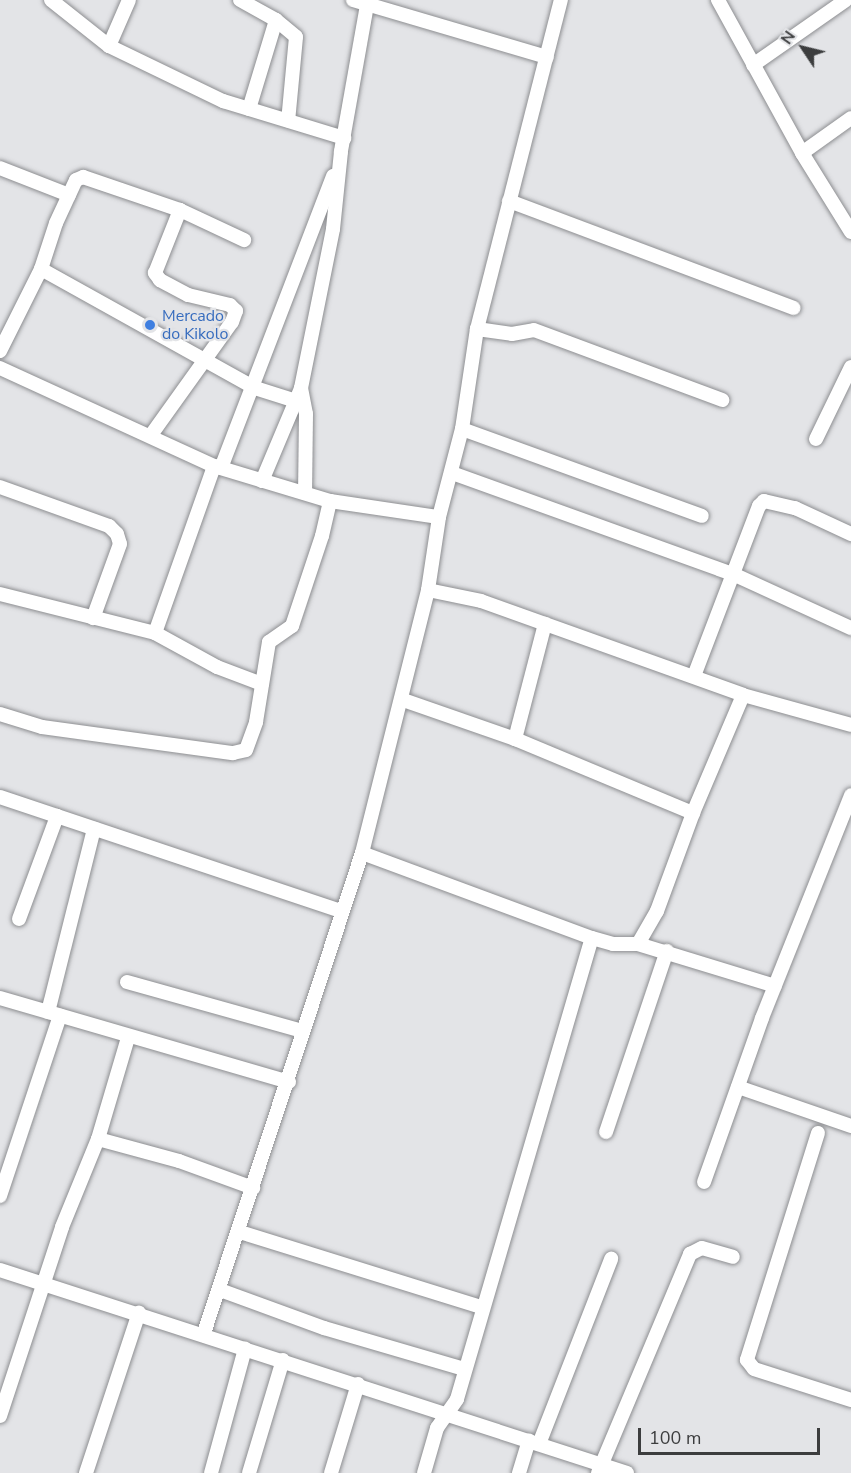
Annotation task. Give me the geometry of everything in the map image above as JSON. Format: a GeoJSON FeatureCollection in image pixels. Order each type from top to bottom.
{"type":"FeatureCollection","features":[{"type":"Feature","properties":{"kind":"street"},"geometry":{"type":"LineString","coordinates":[[51,0],[109,46],[223,101],[344,138]]}},
{"type":"Feature","properties":{"kind":"street"},"geometry":{"type":"LineString","coordinates":[[109,46],[129,0]]}},
{"type":"Feature","properties":{"kind":"street"},"geometry":{"type":"LineString","coordinates":[[240,0],[291,31],[298,44],[288,121]]}},
{"type":"Feature","properties":{"kind":"street"},"geometry":{"type":"LineString","coordinates":[[353,0],[547,57]]}},
{"type":"Feature","properties":{"kind":"street"},"geometry":{"type":"LineString","coordinates":[[204,1334],[289,1082],[340,911],[362,853],[403,700],[428,590],[439,517],[462,429],[477,329],[561,0]]}},
{"type":"Feature","properties":{"kind":"street"},"geometry":{"type":"LineString","coordinates":[[718,0],[802,153],[851,232]]}},
{"type":"Feature","properties":{"kind":"street"},"geometry":{"type":"LineString","coordinates":[[753,65],[846,0]]}},
{"type":"Feature","properties":{"kind":"street"},"geometry":{"type":"LineString","coordinates":[[262,482],[298,395],[333,229],[344,138],[368,3]]}},
{"type":"Feature","properties":{"kind":"street"},"geometry":{"type":"LineString","coordinates":[[249,109],[276,20]]}},
{"type":"Feature","properties":{"kind":"street"},"geometry":{"type":"LineString","coordinates":[[802,153],[851,118]]}},
{"type":"Feature","properties":{"kind":"street"},"geometry":{"type":"LineString","coordinates":[[155,633],[218,467],[255,388],[341,158]]}},
{"type":"Feature","properties":{"kind":"street"},"geometry":{"type":"LineString","coordinates":[[0,168],[69,195]]}},
{"type":"Feature","properties":{"kind":"street"},"geometry":{"type":"LineString","coordinates":[[0,351],[41,269],[76,180],[83,177],[180,210],[244,240]]}},
{"type":"Feature","properties":{"kind":"street"},"geometry":{"type":"LineString","coordinates":[[509,201],[794,308]]}},
{"type":"Feature","properties":{"kind":"street"},"geometry":{"type":"LineString","coordinates":[[151,435],[236,311],[230,305],[188,295],[160,280],[155,273],[180,210]]}},
{"type":"Feature","properties":{"kind":"street"},"geometry":{"type":"LineString","coordinates":[[41,269],[255,388],[298,395]]}},
{"type":"Feature","properties":{"kind":"street"},"geometry":{"type":"LineString","coordinates":[[477,329],[512,334],[534,330],[723,400]]}},
{"type":"Feature","properties":{"kind":"street"},"geometry":{"type":"LineString","coordinates":[[816,439],[851,367]]}},
{"type":"Feature","properties":{"kind":"street"},"geometry":{"type":"LineString","coordinates":[[0,368],[218,467],[262,482],[330,501],[439,517]]}},
{"type":"Feature","properties":{"kind":"street"},"geometry":{"type":"LineString","coordinates":[[298,395],[306,414],[305,494]]}},
{"type":"Feature","properties":{"kind":"street"},"geometry":{"type":"LineString","coordinates":[[462,429],[702,516]]}},
{"type":"Feature","properties":{"kind":"street"},"geometry":{"type":"LineString","coordinates":[[452,472],[733,574],[851,628]]}},
{"type":"Feature","properties":{"kind":"street"},"geometry":{"type":"LineString","coordinates":[[0,487],[109,526],[117,534],[120,544],[93,618]]}},
{"type":"Feature","properties":{"kind":"street"},"geometry":{"type":"LineString","coordinates":[[0,714],[42,727],[234,753],[250,746],[268,642],[292,626],[322,537],[330,501]]}},
{"type":"Feature","properties":{"kind":"street"},"geometry":{"type":"LineString","coordinates":[[694,676],[764,501],[795,508],[851,534]]}},
{"type":"Feature","properties":{"kind":"street"},"geometry":{"type":"LineString","coordinates":[[428,590],[481,602],[743,695],[851,725]]}},
{"type":"Feature","properties":{"kind":"street"},"geometry":{"type":"LineString","coordinates":[[0,594],[155,633],[217,667],[262,684]]}},
{"type":"Feature","properties":{"kind":"street"},"geometry":{"type":"LineString","coordinates":[[515,739],[545,624]]}},
{"type":"Feature","properties":{"kind":"street"},"geometry":{"type":"LineString","coordinates":[[638,944],[657,911],[693,813],[743,695]]}},
{"type":"Feature","properties":{"kind":"street"},"geometry":{"type":"LineString","coordinates":[[403,700],[515,739],[693,813]]}},
{"type":"Feature","properties":{"kind":"street"},"geometry":{"type":"LineString","coordinates":[[704,1182],[775,986],[851,795]]}},
{"type":"Feature","properties":{"kind":"street"},"geometry":{"type":"LineString","coordinates":[[0,797],[340,911]]}},
{"type":"Feature","properties":{"kind":"street"},"geometry":{"type":"LineString","coordinates":[[19,919],[57,816]]}},
{"type":"Feature","properties":{"kind":"street"},"geometry":{"type":"LineString","coordinates":[[0,1196],[54,1014],[94,829]]}},
{"type":"Feature","properties":{"kind":"street"},"geometry":{"type":"LineString","coordinates":[[362,853],[592,938],[613,944],[638,944],[667,951],[775,986]]}},
{"type":"Feature","properties":{"kind":"street"},"geometry":{"type":"LineString","coordinates":[[424,1473],[437,1428],[456,1401],[481,1307],[592,938]]}},
{"type":"Feature","properties":{"kind":"street"},"geometry":{"type":"LineString","coordinates":[[606,1132],[667,951]]}},
{"type":"Feature","properties":{"kind":"street"},"geometry":{"type":"LineString","coordinates":[[128,982],[303,1031]]}},
{"type":"Feature","properties":{"kind":"street"},"geometry":{"type":"LineString","coordinates":[[0,998],[128,1038],[289,1082]]}},
{"type":"Feature","properties":{"kind":"street"},"geometry":{"type":"LineString","coordinates":[[0,1416],[72,1200],[98,1138],[128,1038]]}},
{"type":"Feature","properties":{"kind":"street"},"geometry":{"type":"LineString","coordinates":[[738,1087],[851,1126]]}},
{"type":"Feature","properties":{"kind":"street"},"geometry":{"type":"LineString","coordinates":[[818,1133],[747,1360],[754,1369],[851,1400]]}},
{"type":"Feature","properties":{"kind":"street"},"geometry":{"type":"LineString","coordinates":[[98,1138],[179,1161],[253,1188]]}},
{"type":"Feature","properties":{"kind":"street"},"geometry":{"type":"LineString","coordinates":[[240,1232],[481,1307]]}},
{"type":"Feature","properties":{"kind":"street"},"geometry":{"type":"LineString","coordinates":[[600,1469],[690,1254],[702,1248],[733,1257]]}},
{"type":"Feature","properties":{"kind":"street"},"geometry":{"type":"LineString","coordinates":[[519,1473],[611,1259]]}},
{"type":"Feature","properties":{"kind":"street"},"geometry":{"type":"LineString","coordinates":[[0,1270],[45,1282],[534,1442],[600,1469],[627,1473]]}},
{"type":"Feature","properties":{"kind":"street"},"geometry":{"type":"LineString","coordinates":[[220,1290],[324,1328],[464,1369]]}},
{"type":"Feature","properties":{"kind":"street"},"geometry":{"type":"LineString","coordinates":[[86,1473],[139,1313]]}},
{"type":"Feature","properties":{"kind":"street"},"geometry":{"type":"LineString","coordinates":[[211,1473],[245,1349]]}},
{"type":"Feature","properties":{"kind":"street"},"geometry":{"type":"LineString","coordinates":[[249,1473],[283,1360]]}},
{"type":"Feature","properties":{"kind":"street"},"geometry":{"type":"LineString","coordinates":[[331,1473],[358,1384]]}},
{"type":"Feature","properties":{"kind":"place","name":"Mercado do Kikolo"},"geometry":{"type":"Point","coordinates":[150,325]}}]}
